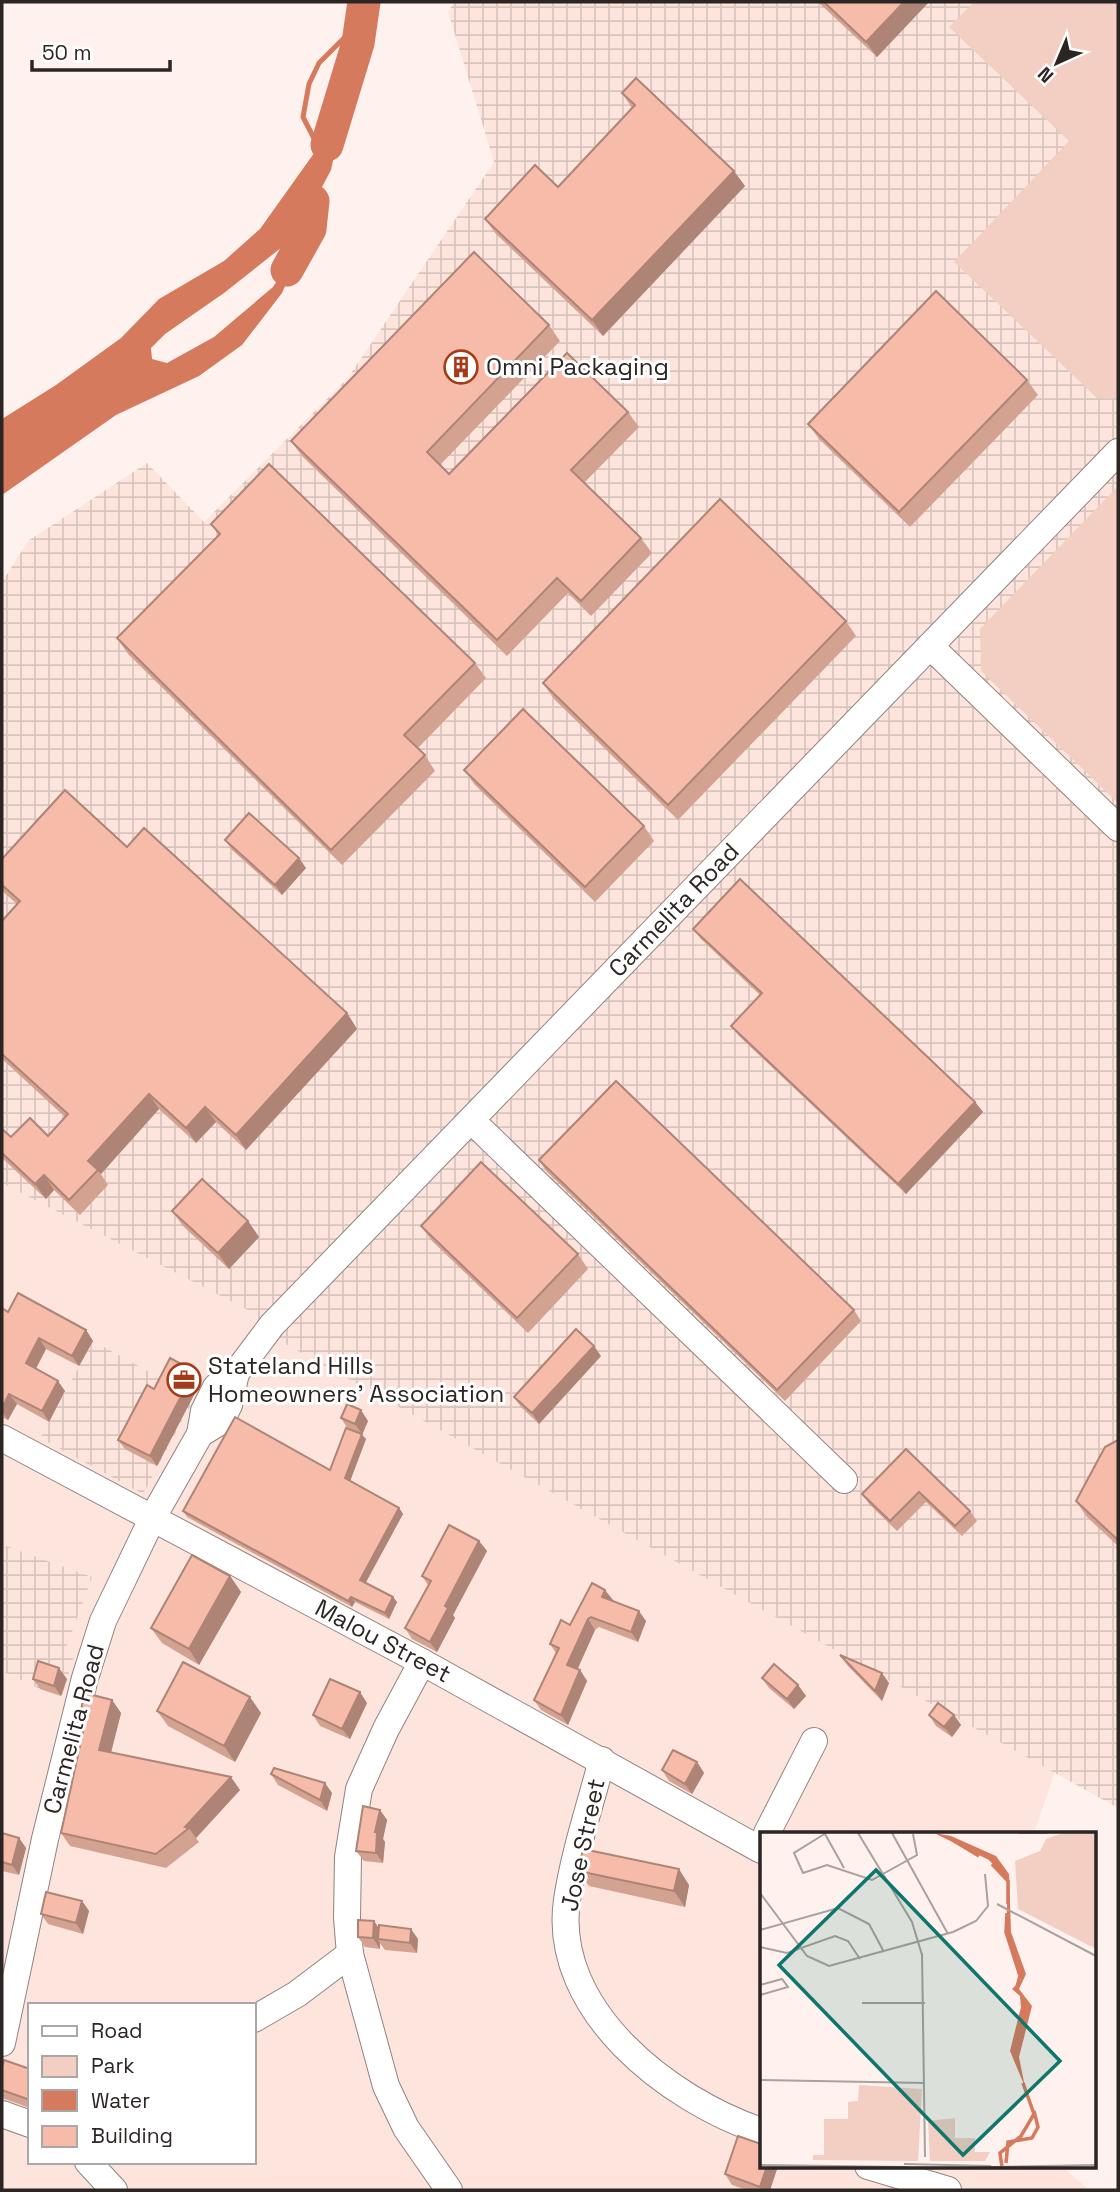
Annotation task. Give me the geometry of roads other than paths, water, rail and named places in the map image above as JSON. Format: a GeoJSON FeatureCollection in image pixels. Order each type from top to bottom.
{"type":"FeatureCollection","features":[{"type":"Feature","properties":{"kind":"street","name":"Carmelita Road"},"geometry":{"type":"LineString","coordinates":[[2,2043],[45,1839],[85,1678],[103,1621],[153,1517],[200,1434],[204,1411],[216,1387],[236,1373],[272,1325],[1118,452]]}},
{"type":"Feature","properties":{"kind":"street"},"geometry":{"type":"LineString","coordinates":[[930,646],[1118,828]]}},
{"type":"Feature","properties":{"kind":"street"},"geometry":{"type":"LineString","coordinates":[[471,1120],[844,1480]]}},
{"type":"Feature","properties":{"kind":"street","name":"Malou Street"},"geometry":{"type":"LineString","coordinates":[[2,1438],[760,1843]]}},
{"type":"Feature","properties":{"kind":"street"},"geometry":{"type":"LineString","coordinates":[[422,1662],[386,1728],[359,1788],[348,1857],[347,1918],[350,1954],[386,2086],[406,2128],[449,2190]]}},
{"type":"Feature","properties":{"kind":"street"},"geometry":{"type":"LineString","coordinates":[[768,1832],[814,1741]]}},
{"type":"Feature","properties":{"kind":"street","name":"Jose Street"},"geometry":{"type":"LineString","coordinates":[[602,1760],[567,1901],[567,1934],[575,1969],[590,2003],[604,2022],[619,2041],[656,2075],[699,2105],[760,2131]]}},
{"type":"Feature","properties":{"kind":"street"},"geometry":{"type":"LineString","coordinates":[[256,2018],[297,1994],[350,1954]]}},
{"type":"Feature","properties":{"kind":"street"},"geometry":{"type":"LineString","coordinates":[[2,2114],[28,2123]]}},
{"type":"Feature","properties":{"kind":"street"},"geometry":{"type":"LineString","coordinates":[[90,2164],[114,2190]]}},
{"type":"Feature","properties":{"kind":"street"},"geometry":{"type":"LineString","coordinates":[[874,2168],[948,2190]]}},
{"type":"Feature","properties":{"kind":"water"},"geometry":{"type":"Polygon","coordinates":[[[358,43],[331,170],[296,236],[224,293],[165,334],[151,348],[152,359],[167,363],[214,337],[273,287],[310,229],[282,293],[242,345],[199,376],[116,415],[2,495],[2,419],[56,385],[121,338],[159,299],[224,261],[260,229],[327,135],[341,104],[358,43]]]}},
{"type":"Feature","properties":{"kind":"waterway"},"geometry":{"type":"LineString","coordinates":[[327,145],[358,43],[364,2]]}},
{"type":"Feature","properties":{"kind":"waterway"},"geometry":{"type":"LineString","coordinates":[[321,152],[303,117],[309,84],[319,63],[345,37],[363,3]]}},
{"type":"Feature","properties":{"kind":"waterway"},"geometry":{"type":"LineString","coordinates":[[287,270],[310,229],[313,201]]}},
{"type":"Feature","properties":{"kind":"place","name":"Omni Packaging"},"geometry":{"type":"Point","coordinates":[461,367]}},
{"type":"Feature","properties":{"kind":"place","name":"Stateland Hills Homeowners' Association"},"geometry":{"type":"Point","coordinates":[184,1380]}}]}
